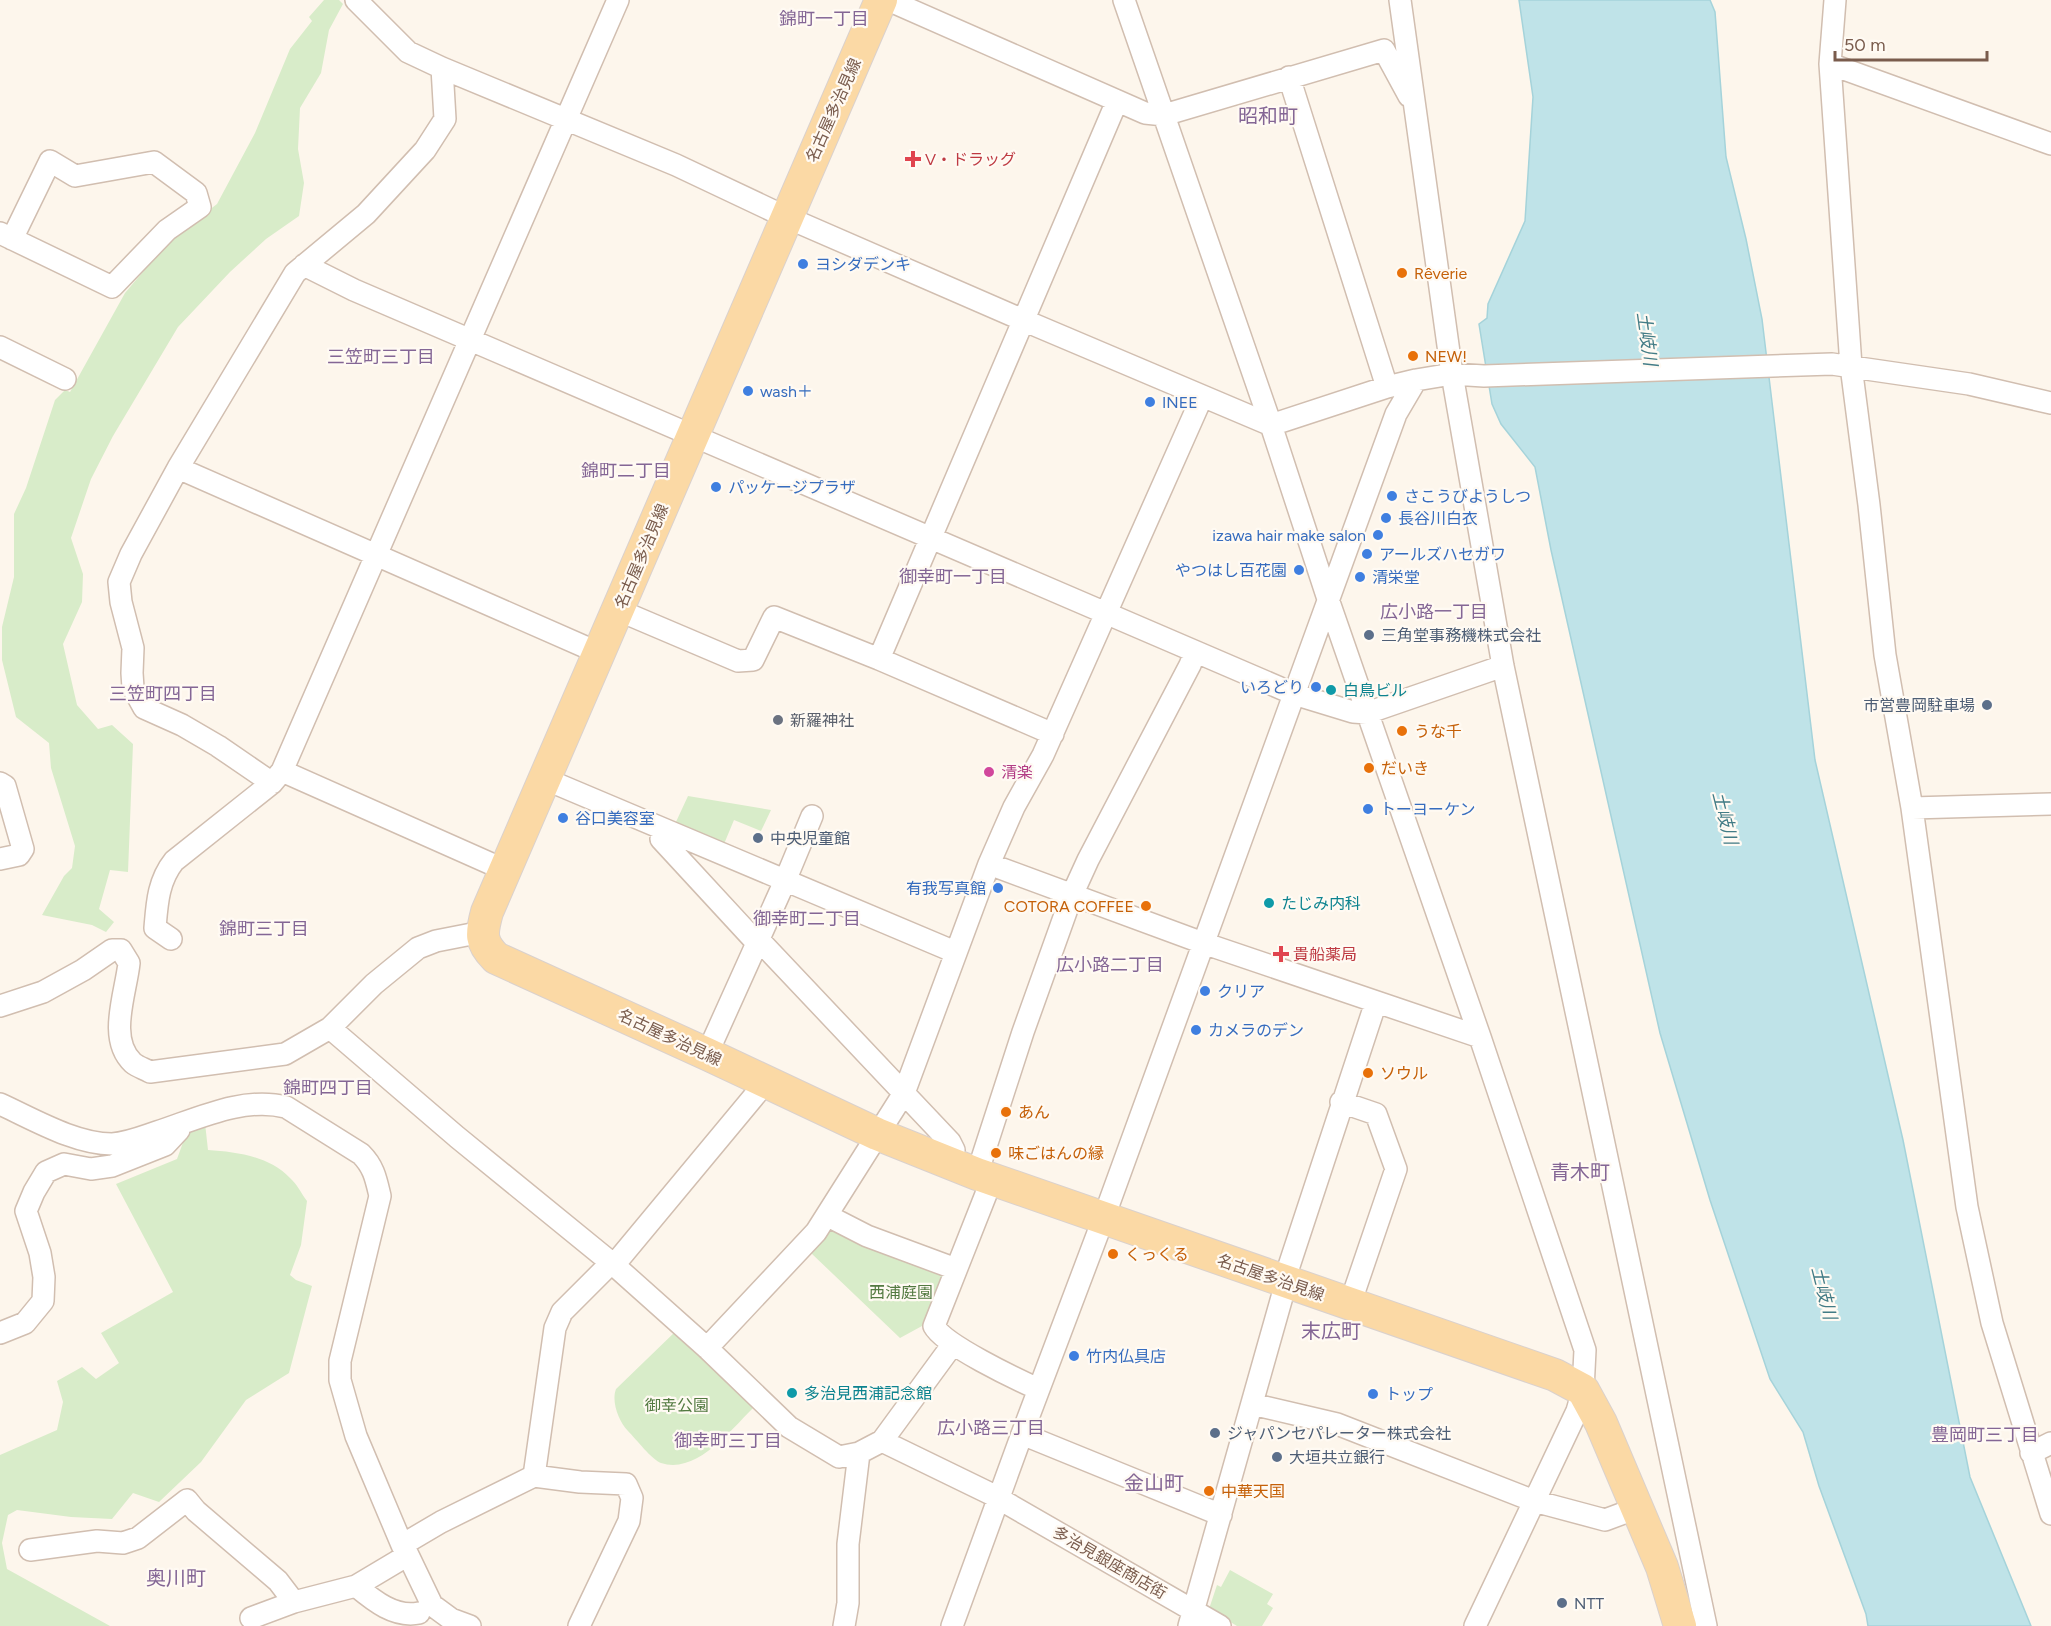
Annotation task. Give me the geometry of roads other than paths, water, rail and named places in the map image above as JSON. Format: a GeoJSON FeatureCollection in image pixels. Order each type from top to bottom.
{"type":"FeatureCollection","features":[{"type":"Feature","properties":{"kind":"main road","name":"名古屋多治見線"},"geometry":{"type":"LineString","coordinates":[[881,0],[487,912],[482,932],[486,948],[496,958],[877,1134],[985,1177],[1555,1375],[1583,1390]]}},
{"type":"Feature","properties":{"kind":"main road"},"geometry":{"type":"LineString","coordinates":[[1583,1390],[1601,1424],[1662,1567],[1680,1626]]}},
{"type":"Feature","properties":{"kind":"street"},"geometry":{"type":"LineString","coordinates":[[356,0],[408,52],[442,68],[676,165],[786,217],[1202,397],[1271,424],[1387,387],[1452,374],[1484,376],[1842,365],[1969,384],[2051,403]]}},
{"type":"Feature","properties":{"kind":"street"},"geometry":{"type":"LineString","coordinates":[[171,939],[155,928],[158,895],[167,870],[174,861],[277,777],[618,0]]}},
{"type":"Feature","properties":{"kind":"street"},"geometry":{"type":"LineString","coordinates":[[888,0],[1145,113],[1164,115],[1384,50],[1417,110]]}},
{"type":"Feature","properties":{"kind":"street"},"geometry":{"type":"LineString","coordinates":[[1124,0],[1271,424],[1328,599],[1480,1037],[1585,1350],[1583,1390],[1577,1411],[1475,1626]]}},
{"type":"Feature","properties":{"kind":"street"},"geometry":{"type":"LineString","coordinates":[[1400,0],[1452,374],[1503,666],[1706,1626]]}},
{"type":"Feature","properties":{"kind":"street"},"geometry":{"type":"LineString","coordinates":[[1835,0],[1830,64],[1842,365],[1869,505],[1885,655],[1912,808],[1967,1208],[1992,1323],[2051,1514]]}},
{"type":"Feature","properties":{"kind":"street"},"geometry":{"type":"LineString","coordinates":[[1830,64],[2051,144]]}},
{"type":"Feature","properties":{"kind":"street"},"geometry":{"type":"LineString","coordinates":[[442,68],[445,119],[425,150],[366,214],[295,273],[178,468],[131,554],[119,582],[121,602],[133,648],[133,688],[144,708],[182,725],[277,777],[505,870]]}},
{"type":"Feature","properties":{"kind":"street"},"geometry":{"type":"LineString","coordinates":[[1289,77],[1387,387]]}},
{"type":"Feature","properties":{"kind":"street"},"geometry":{"type":"LineString","coordinates":[[879,659],[1117,101]]}},
{"type":"Feature","properties":{"kind":"street"},"geometry":{"type":"LineString","coordinates":[[50,161],[75,176],[154,162],[196,193],[200,207],[167,230],[112,287],[6,236],[50,161]]}},
{"type":"Feature","properties":{"kind":"street"},"geometry":{"type":"LineString","coordinates":[[304,265],[354,290],[693,437],[1294,694],[1353,712],[1367,713],[1503,666]]}},
{"type":"Feature","properties":{"kind":"street"},"geometry":{"type":"LineString","coordinates":[[0,347],[65,379]]}},
{"type":"Feature","properties":{"kind":"street"},"geometry":{"type":"LineString","coordinates":[[952,1626],[1038,1389],[1104,1218],[1396,414],[1416,380]]}},
{"type":"Feature","properties":{"kind":"street"},"geometry":{"type":"LineString","coordinates":[[707,1348],[816,1232],[904,1093],[989,864],[1014,807],[1053,734],[1202,397]]}},
{"type":"Feature","properties":{"kind":"street"},"geometry":{"type":"LineString","coordinates":[[178,468],[599,653]]}},
{"type":"Feature","properties":{"kind":"street"},"geometry":{"type":"LineString","coordinates":[[618,610],[738,661],[753,660],[774,617],[879,659],[1053,734]]}},
{"type":"Feature","properties":{"kind":"street"},"geometry":{"type":"LineString","coordinates":[[1038,1389],[953,1344],[937,1332],[934,1326],[956,1269],[985,1177],[1023,1032],[1072,895],[1195,652]]}},
{"type":"Feature","properties":{"kind":"street"},"geometry":{"type":"LineString","coordinates":[[545,779],[955,952]]}},
{"type":"Feature","properties":{"kind":"street"},"geometry":{"type":"LineString","coordinates":[[0,783],[5,786],[23,849],[19,855],[0,859]]}},
{"type":"Feature","properties":{"kind":"street"},"geometry":{"type":"LineString","coordinates":[[1912,808],[2051,804]]}},
{"type":"Feature","properties":{"kind":"street"},"geometry":{"type":"LineString","coordinates":[[707,1054],[812,816]]}},
{"type":"Feature","properties":{"kind":"street"},"geometry":{"type":"LineString","coordinates":[[661,839],[904,1093],[950,1142],[954,1150]]}},
{"type":"Feature","properties":{"kind":"street"},"geometry":{"type":"LineString","coordinates":[[989,864],[1203,943],[1480,1037]]}},
{"type":"Feature","properties":{"kind":"street"},"geometry":{"type":"LineString","coordinates":[[0,1006],[43,992],[112,950],[121,950],[129,963],[119,1031],[124,1052],[135,1065],[150,1072],[285,1054],[330,1028],[374,984],[418,948],[436,941],[482,932]]}},
{"type":"Feature","properties":{"kind":"street"},"geometry":{"type":"LineString","coordinates":[[1191,1618],[1289,1266],[1341,1102],[1376,1002]]}},
{"type":"Feature","properties":{"kind":"street"},"geometry":{"type":"LineString","coordinates":[[330,1028],[457,1137],[614,1265],[707,1348],[789,1427],[838,1456],[859,1453],[882,1441],[953,1344]]}},
{"type":"Feature","properties":{"kind":"street"},"geometry":{"type":"LineString","coordinates":[[534,1476],[555,1328],[562,1312],[606,1268],[614,1265],[766,1082]]}},
{"type":"Feature","properties":{"kind":"street"},"geometry":{"type":"LineString","coordinates":[[1341,1102],[1376,1114],[1396,1169],[1350,1304]]}},
{"type":"Feature","properties":{"kind":"street"},"geometry":{"type":"LineString","coordinates":[[0,1104],[54,1129],[111,1144],[129,1142],[255,1103],[272,1104],[286,1107],[361,1154],[370,1163],[380,1196],[340,1361],[340,1380],[356,1436],[405,1550],[421,1614]]}},
{"type":"Feature","properties":{"kind":"street"},"geometry":{"type":"LineString","coordinates":[[0,1333],[25,1323],[43,1300],[44,1276],[40,1253],[26,1211],[46,1172],[64,1164],[91,1169],[112,1166],[165,1145],[185,1123]]}},
{"type":"Feature","properties":{"kind":"street"},"geometry":{"type":"LineString","coordinates":[[828,1216],[867,1236],[956,1269]]}},
{"type":"Feature","properties":{"kind":"street"},"geometry":{"type":"LineString","coordinates":[[1252,1404],[1337,1424],[1534,1501],[1605,1520],[1637,1508]]}},
{"type":"Feature","properties":{"kind":"street"},"geometry":{"type":"LineString","coordinates":[[1022,1434],[1221,1515]]}},
{"type":"Feature","properties":{"kind":"street","name":"多治見銀座商店街"},"geometry":{"type":"LineString","coordinates":[[882,1441],[999,1499],[1191,1618],[1220,1626]]}},
{"type":"Feature","properties":{"kind":"street"},"geometry":{"type":"LineString","coordinates":[[2031,1453],[2051,1443]]}},
{"type":"Feature","properties":{"kind":"street"},"geometry":{"type":"LineString","coordinates":[[844,1626],[848,1603],[848,1544],[859,1453]]}},
{"type":"Feature","properties":{"kind":"street"},"geometry":{"type":"LineString","coordinates":[[250,1618],[294,1602],[356,1586],[441,1522],[534,1476],[580,1482],[626,1484],[632,1498],[629,1521],[579,1626]]}},
{"type":"Feature","properties":{"kind":"street"},"geometry":{"type":"LineString","coordinates":[[30,1550],[98,1541],[123,1543],[138,1538],[187,1500],[196,1511],[278,1581],[294,1602]]}},
{"type":"Feature","properties":{"kind":"street"},"geometry":{"type":"LineString","coordinates":[[356,1586],[381,1604],[401,1614],[421,1614],[451,1619],[470,1626]]}},
{"type":"Feature","properties":{"kind":"water","name":"土岐川"},"geometry":{"type":"Polygon","coordinates":[[[1519,0],[1710,0],[1715,12],[1726,157],[1762,319],[1815,760],[1903,1140],[1970,1477],[2031,1626],[1868,1626],[1866,1614],[1819,1486],[1803,1432],[1770,1379],[1710,1200],[1660,1033],[1551,550],[1535,467],[1501,424],[1492,404],[1479,324],[1487,318],[1488,304],[1525,221],[1533,97],[1519,0]]]}},
{"type":"Feature","properties":{"kind":"place","name":"V・ドラッグ"},"geometry":{"type":"Point","coordinates":[913,159]}},
{"type":"Feature","properties":{"kind":"place","name":"ヨシダデンキ"},"geometry":{"type":"Point","coordinates":[803,264]}},
{"type":"Feature","properties":{"kind":"place","name":"Rêverie"},"geometry":{"type":"Point","coordinates":[1402,273]}},
{"type":"Feature","properties":{"kind":"place","name":"NEW!"},"geometry":{"type":"Point","coordinates":[1413,356]}},
{"type":"Feature","properties":{"kind":"place","name":"wash＋"},"geometry":{"type":"Point","coordinates":[748,391]}},
{"type":"Feature","properties":{"kind":"place","name":"INEE"},"geometry":{"type":"Point","coordinates":[1150,402]}},
{"type":"Feature","properties":{"kind":"place","name":"パッケージプラザ"},"geometry":{"type":"Point","coordinates":[716,487]}},
{"type":"Feature","properties":{"kind":"place","name":"さこうびようしつ"},"geometry":{"type":"Point","coordinates":[1392,496]}},
{"type":"Feature","properties":{"kind":"place","name":"長谷川白衣"},"geometry":{"type":"Point","coordinates":[1386,518]}},
{"type":"Feature","properties":{"kind":"place","name":"izawa hair make salon"},"geometry":{"type":"Point","coordinates":[1378,535]}},
{"type":"Feature","properties":{"kind":"place","name":"アールズハセガワ"},"geometry":{"type":"Point","coordinates":[1367,554]}},
{"type":"Feature","properties":{"kind":"place","name":"やつはし百花園"},"geometry":{"type":"Point","coordinates":[1299,570]}},
{"type":"Feature","properties":{"kind":"place","name":"清栄堂"},"geometry":{"type":"Point","coordinates":[1360,577]}},
{"type":"Feature","properties":{"kind":"place","name":"三角堂事務機株式会社"},"geometry":{"type":"Point","coordinates":[1369,635]}},
{"type":"Feature","properties":{"kind":"place","name":"いろどり"},"geometry":{"type":"Point","coordinates":[1316,687]}},
{"type":"Feature","properties":{"kind":"place","name":"白鳥ビル"},"geometry":{"type":"Point","coordinates":[1331,690]}},
{"type":"Feature","properties":{"kind":"place","name":"市営豊岡駐車場"},"geometry":{"type":"Point","coordinates":[1987,705]}},
{"type":"Feature","properties":{"kind":"place","name":"新羅神社"},"geometry":{"type":"Point","coordinates":[778,720]}},
{"type":"Feature","properties":{"kind":"place","name":"うな千"},"geometry":{"type":"Point","coordinates":[1402,731]}},
{"type":"Feature","properties":{"kind":"place","name":"だいき"},"geometry":{"type":"Point","coordinates":[1369,768]}},
{"type":"Feature","properties":{"kind":"place","name":"清楽"},"geometry":{"type":"Point","coordinates":[989,772]}},
{"type":"Feature","properties":{"kind":"place","name":"トーヨーケン"},"geometry":{"type":"Point","coordinates":[1368,809]}},
{"type":"Feature","properties":{"kind":"place","name":"谷口美容室"},"geometry":{"type":"Point","coordinates":[563,818]}},
{"type":"Feature","properties":{"kind":"place","name":"中央児童館"},"geometry":{"type":"Point","coordinates":[758,838]}},
{"type":"Feature","properties":{"kind":"place","name":"有我写真館"},"geometry":{"type":"Point","coordinates":[998,888]}},
{"type":"Feature","properties":{"kind":"place","name":"たじみ内科"},"geometry":{"type":"Point","coordinates":[1269,903]}},
{"type":"Feature","properties":{"kind":"place","name":"COTORA COFFEE"},"geometry":{"type":"Point","coordinates":[1146,906]}},
{"type":"Feature","properties":{"kind":"place","name":"貴船薬局"},"geometry":{"type":"Point","coordinates":[1281,954]}},
{"type":"Feature","properties":{"kind":"place","name":"クリア"},"geometry":{"type":"Point","coordinates":[1205,991]}},
{"type":"Feature","properties":{"kind":"place","name":"カメラのデン"},"geometry":{"type":"Point","coordinates":[1196,1030]}},
{"type":"Feature","properties":{"kind":"place","name":"ソウル"},"geometry":{"type":"Point","coordinates":[1368,1073]}},
{"type":"Feature","properties":{"kind":"place","name":"あん"},"geometry":{"type":"Point","coordinates":[1006,1112]}},
{"type":"Feature","properties":{"kind":"place","name":"味ごはんの縁"},"geometry":{"type":"Point","coordinates":[996,1153]}},
{"type":"Feature","properties":{"kind":"place","name":"くっくる"},"geometry":{"type":"Point","coordinates":[1113,1254]}},
{"type":"Feature","properties":{"kind":"place","name":"竹内仏具店"},"geometry":{"type":"Point","coordinates":[1074,1356]}},
{"type":"Feature","properties":{"kind":"place","name":"多治見西浦記念館"},"geometry":{"type":"Point","coordinates":[792,1393]}},
{"type":"Feature","properties":{"kind":"place","name":"トップ"},"geometry":{"type":"Point","coordinates":[1373,1394]}},
{"type":"Feature","properties":{"kind":"place","name":"ジャパンセパレーター株式会社"},"geometry":{"type":"Point","coordinates":[1215,1433]}},
{"type":"Feature","properties":{"kind":"place","name":"大垣共立銀行"},"geometry":{"type":"Point","coordinates":[1277,1457]}},
{"type":"Feature","properties":{"kind":"place","name":"中華天国"},"geometry":{"type":"Point","coordinates":[1209,1491]}},
{"type":"Feature","properties":{"kind":"place","name":"NTT"},"geometry":{"type":"Point","coordinates":[1562,1603]}},
{"type":"Feature","properties":{"kind":"district","name":"錦町一丁目"},"geometry":{"type":"Point","coordinates":[824,19]}},
{"type":"Feature","properties":{"kind":"district","name":"昭和町"},"geometry":{"type":"Point","coordinates":[1268,116]}},
{"type":"Feature","properties":{"kind":"district","name":"三笠町三丁目"},"geometry":{"type":"Point","coordinates":[381,357]}},
{"type":"Feature","properties":{"kind":"district","name":"錦町二丁目"},"geometry":{"type":"Point","coordinates":[626,471]}},
{"type":"Feature","properties":{"kind":"district","name":"御幸町一丁目"},"geometry":{"type":"Point","coordinates":[953,577]}},
{"type":"Feature","properties":{"kind":"district","name":"広小路一丁目"},"geometry":{"type":"Point","coordinates":[1434,612]}},
{"type":"Feature","properties":{"kind":"district","name":"三笠町四丁目"},"geometry":{"type":"Point","coordinates":[163,694]}},
{"type":"Feature","properties":{"kind":"district","name":"御幸町二丁目"},"geometry":{"type":"Point","coordinates":[807,919]}},
{"type":"Feature","properties":{"kind":"district","name":"錦町三丁目"},"geometry":{"type":"Point","coordinates":[264,929]}},
{"type":"Feature","properties":{"kind":"district","name":"広小路二丁目"},"geometry":{"type":"Point","coordinates":[1110,965]}},
{"type":"Feature","properties":{"kind":"district","name":"錦町四丁目"},"geometry":{"type":"Point","coordinates":[328,1088]}},
{"type":"Feature","properties":{"kind":"district","name":"青木町"},"geometry":{"type":"Point","coordinates":[1580,1172]}},
{"type":"Feature","properties":{"kind":"district","name":"末広町"},"geometry":{"type":"Point","coordinates":[1331,1331]}},
{"type":"Feature","properties":{"kind":"district","name":"広小路三丁目"},"geometry":{"type":"Point","coordinates":[991,1428]}},
{"type":"Feature","properties":{"kind":"district","name":"豊岡町三丁目"},"geometry":{"type":"Point","coordinates":[1985,1435]}},
{"type":"Feature","properties":{"kind":"district","name":"御幸町三丁目"},"geometry":{"type":"Point","coordinates":[728,1441]}},
{"type":"Feature","properties":{"kind":"district","name":"金山町"},"geometry":{"type":"Point","coordinates":[1154,1483]}},
{"type":"Feature","properties":{"kind":"district","name":"奥川町"},"geometry":{"type":"Point","coordinates":[176,1578]}},
{"type":"Feature","properties":{"kind":"park label","name":"西浦庭園"},"geometry":{"type":"Point","coordinates":[901,1292]}},
{"type":"Feature","properties":{"kind":"park label","name":"御幸公園"},"geometry":{"type":"Point","coordinates":[677,1405]}}]}
